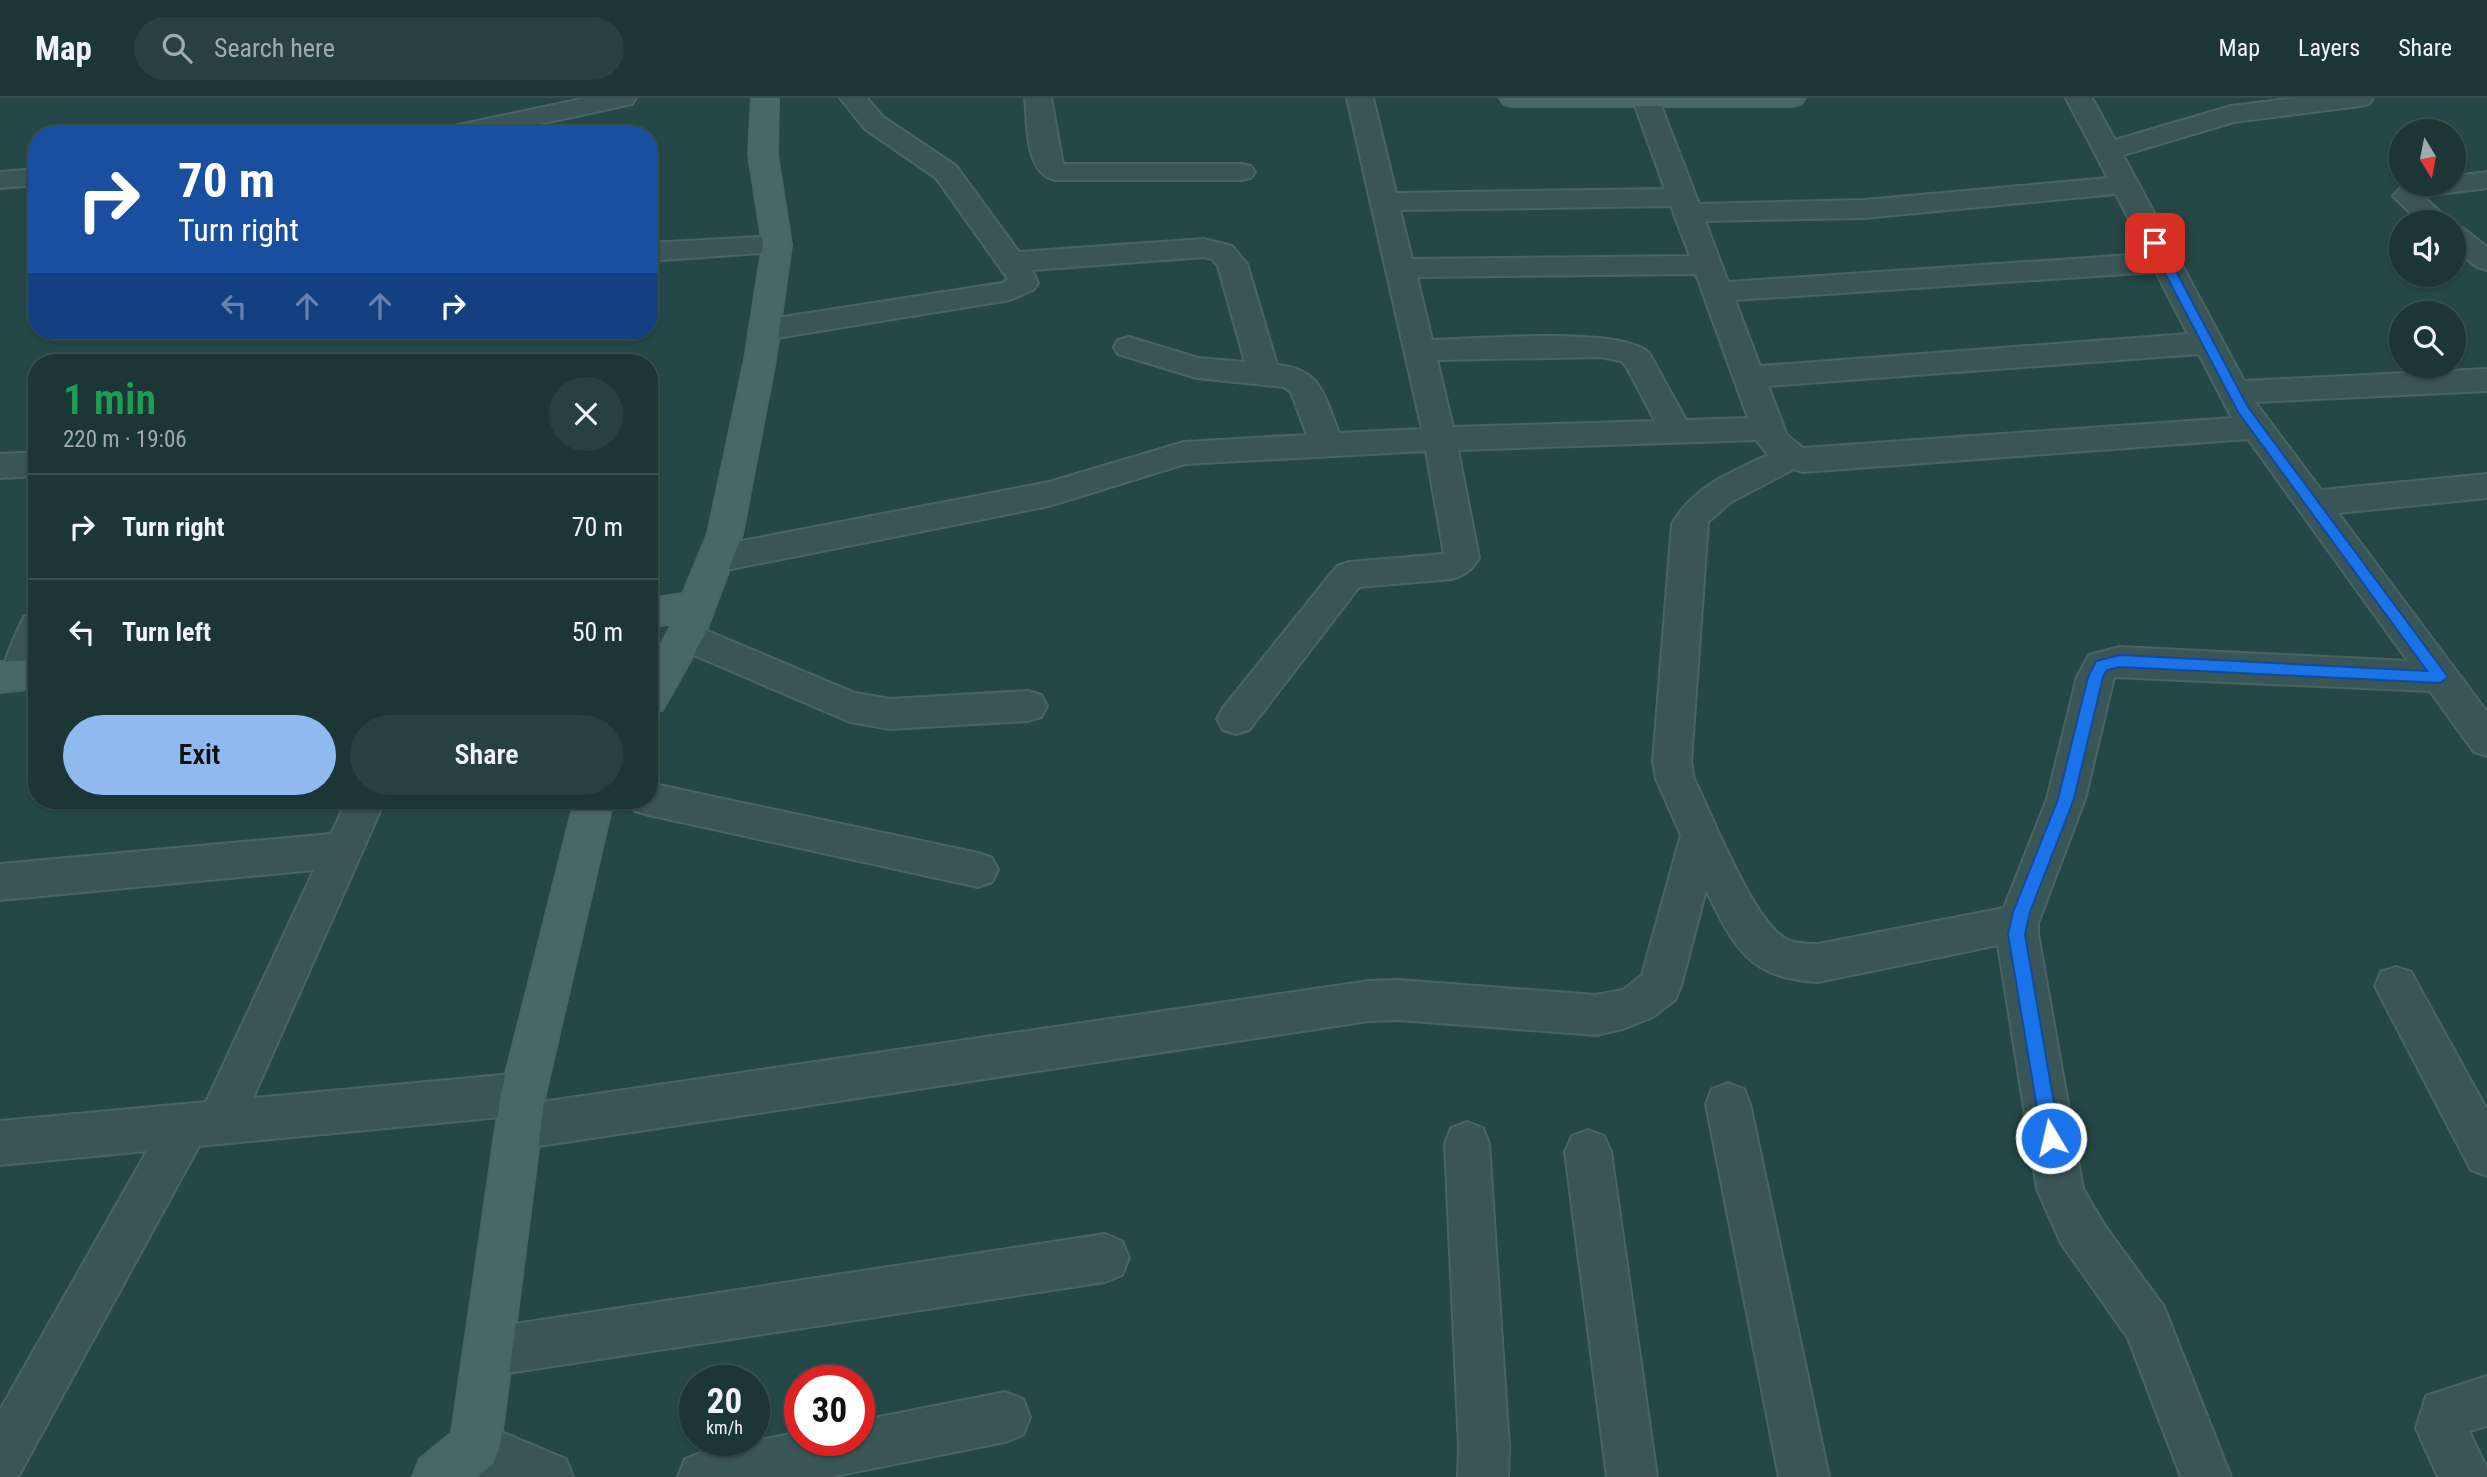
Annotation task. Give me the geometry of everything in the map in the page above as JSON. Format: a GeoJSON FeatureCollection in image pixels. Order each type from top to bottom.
{"type":"FeatureCollection","features":[{"type":"Feature","properties":{"kind":"street"},"geometry":{"type":"LineString","coordinates":[[491,126],[623,98]]}},
{"type":"Feature","properties":{"kind":"street"},"geometry":{"type":"LineString","coordinates":[[658,683],[691,621],[725,534],[764,330],[777,245],[763,155],[765,98]]}},
{"type":"Feature","properties":{"kind":"street"},"geometry":{"type":"LineString","coordinates":[[764,330],[1010,291],[1023,283],[1012,262],[946,172],[874,123],[853,98]]}},
{"type":"Feature","properties":{"kind":"street"},"geometry":{"type":"LineString","coordinates":[[1038,98],[1047,163],[1055,172],[1241,172]]}},
{"type":"Feature","properties":{"kind":"street"},"geometry":{"type":"LineString","coordinates":[[1236,719],[1349,575],[1452,566],[1462,558],[1440,439],[1360,98]]}},
{"type":"Feature","properties":{"kind":"street"},"geometry":{"type":"LineString","coordinates":[[1513,98],[1792,98]]}},
{"type":"Feature","properties":{"kind":"street"},"geometry":{"type":"LineString","coordinates":[[2079,98],[2234,392],[2256,427],[2487,741]]}},
{"type":"Feature","properties":{"kind":"street"},"geometry":{"type":"LineString","coordinates":[[2107,151],[2231,114],[2360,98]]}},
{"type":"Feature","properties":{"kind":"street"},"geometry":{"type":"LineString","coordinates":[[1646,100],[1773,441],[1791,457]]}},
{"type":"Feature","properties":{"kind":"street"},"geometry":{"type":"LineString","coordinates":[[0,180],[28,178]]}},
{"type":"Feature","properties":{"kind":"street"},"geometry":{"type":"LineString","coordinates":[[2466,182],[2487,180]]}},
{"type":"Feature","properties":{"kind":"street"},"geometry":{"type":"LineString","coordinates":[[1384,202],[1873,208],[2124,185]]}},
{"type":"Feature","properties":{"kind":"street"},"geometry":{"type":"LineString","coordinates":[[2408,196],[2423,210]]}},
{"type":"Feature","properties":{"kind":"street"},"geometry":{"type":"LineString","coordinates":[[2466,244],[2487,261]]}},
{"type":"Feature","properties":{"kind":"street"},"geometry":{"type":"LineString","coordinates":[[658,252],[777,245]]}},
{"type":"Feature","properties":{"kind":"street"},"geometry":{"type":"LineString","coordinates":[[1012,262],[1204,248],[1222,252],[1232,264],[1264,373]]}},
{"type":"Feature","properties":{"kind":"street"},"geometry":{"type":"LineString","coordinates":[[1400,268],[1713,279],[2165,262]]}},
{"type":"Feature","properties":{"kind":"street"},"geometry":{"type":"LineString","coordinates":[[1749,377],[2208,343]]}},
{"type":"Feature","properties":{"kind":"street"},"geometry":{"type":"LineString","coordinates":[[1129,347],[1197,368],[1292,377],[1304,386],[1327,444]]}},
{"type":"Feature","properties":{"kind":"street"},"geometry":{"type":"LineString","coordinates":[[1419,350],[1600,347],[1631,352],[1638,360],[1676,431]]}},
{"type":"Feature","properties":{"kind":"street"},"geometry":{"type":"LineString","coordinates":[[2234,392],[2484,380]]}},
{"type":"Feature","properties":{"kind":"street"},"geometry":{"type":"LineString","coordinates":[[2018,923],[1818,962],[1792,962],[1767,950],[1747,930],[1675,779],[1672,762],[1689,524],[1693,515],[1709,501],[1791,457],[1817,459],[2256,427]]}},
{"type":"Feature","properties":{"kind":"street"},"geometry":{"type":"LineString","coordinates":[[716,559],[1049,494],[1184,453],[1440,439],[1768,428]]}},
{"type":"Feature","properties":{"kind":"street"},"geometry":{"type":"LineString","coordinates":[[0,466],[28,464]]}},
{"type":"Feature","properties":{"kind":"street"},"geometry":{"type":"LineString","coordinates":[[2312,503],[2487,486]]}},
{"type":"Feature","properties":{"kind":"street"},"geometry":{"type":"LineString","coordinates":[[658,615],[691,621],[850,707],[869,712],[890,714],[1028,706]]}},
{"type":"Feature","properties":{"kind":"street"},"geometry":{"type":"LineString","coordinates":[[17,676],[28,649]]}},
{"type":"Feature","properties":{"kind":"street"},"geometry":{"type":"LineString","coordinates":[[2206,1477],[2147,1324],[2135,1303],[2079,1233],[2060,1189],[2017,934],[2018,923],[2066,799],[2095,677],[2102,665],[2120,661],[2440,677]]}},
{"type":"Feature","properties":{"kind":"street"},"geometry":{"type":"LineString","coordinates":[[658,801],[978,870]]}},
{"type":"Feature","properties":{"kind":"street"},"geometry":{"type":"LineString","coordinates":[[0,1460],[202,1124],[362,809]]}},
{"type":"Feature","properties":{"kind":"street"},"geometry":{"type":"LineString","coordinates":[[474,1461],[521,1110],[592,809]]}},
{"type":"Feature","properties":{"kind":"street"},"geometry":{"type":"LineString","coordinates":[[0,1143],[202,1124],[521,1110],[1369,1001],[1399,1000],[1596,1015],[1625,1010],[1644,1002],[1660,986],[1701,833]]}},
{"type":"Feature","properties":{"kind":"street"},"geometry":{"type":"LineString","coordinates":[[0,882],[343,850]]}},
{"type":"Feature","properties":{"kind":"street"},"geometry":{"type":"LineString","coordinates":[[2396,986],[2487,1154]]}},
{"type":"Feature","properties":{"kind":"street"},"geometry":{"type":"LineString","coordinates":[[1728,1104],[1804,1477]]}},
{"type":"Feature","properties":{"kind":"street"},"geometry":{"type":"LineString","coordinates":[[1467,1144],[1483,1477]]}},
{"type":"Feature","properties":{"kind":"street"},"geometry":{"type":"LineString","coordinates":[[1588,1152],[1632,1477]]}},
{"type":"Feature","properties":{"kind":"street"},"geometry":{"type":"LineString","coordinates":[[488,1352],[1105,1258]]}},
{"type":"Feature","properties":{"kind":"street"},"geometry":{"type":"LineString","coordinates":[[2465,1477],[2441,1428],[2444,1414],[2487,1401]]}},
{"type":"Feature","properties":{"kind":"street"},"geometry":{"type":"LineString","coordinates":[[703,1477],[1005,1417]]}},
{"type":"Feature","properties":{"kind":"street"},"geometry":{"type":"LineString","coordinates":[[438,1477],[474,1461],[548,1477]]}},
{"type":"Feature","properties":{"kind":"route"},"geometry":{"type":"LineString","coordinates":[[2051,1138],[2017,934],[2018,923],[2066,799],[2095,677],[2102,665],[2120,661],[2440,677],[2243,409],[2155,243]]}}]}
